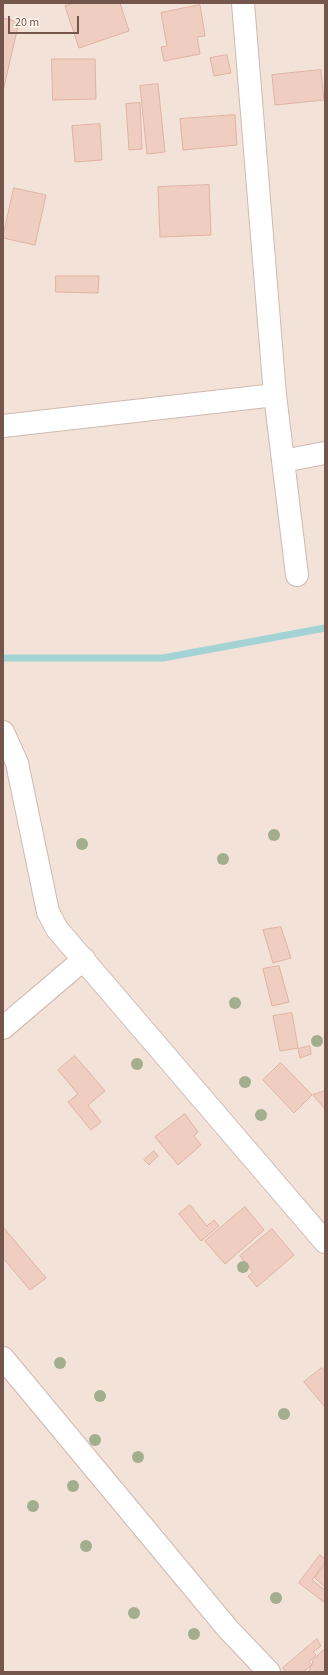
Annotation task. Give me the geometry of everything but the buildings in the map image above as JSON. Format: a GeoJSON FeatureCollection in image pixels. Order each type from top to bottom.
{"type":"FeatureCollection","features":[{"type":"Feature","properties":{"kind":"street"},"geometry":{"type":"LineString","coordinates":[[243,3],[275,395],[297,575]]}},
{"type":"Feature","properties":{"kind":"street"},"geometry":{"type":"LineString","coordinates":[[3,426],[275,395]]}},
{"type":"Feature","properties":{"kind":"street"},"geometry":{"type":"LineString","coordinates":[[283,461],[325,453]]}},
{"type":"Feature","properties":{"kind":"street"},"geometry":{"type":"LineString","coordinates":[[3,732],[17,762],[48,912],[57,929],[325,1242]]}},
{"type":"Feature","properties":{"kind":"street"},"geometry":{"type":"LineString","coordinates":[[3,1028],[84,959]]}},
{"type":"Feature","properties":{"kind":"street"},"geometry":{"type":"LineString","coordinates":[[3,1358],[228,1629],[269,1672]]}},
{"type":"Feature","properties":{"kind":"shaded area"},"geometry":{"type":"Polygon","coordinates":[[[3,3],[325,3],[325,1672],[3,1672],[3,3]]]}},
{"type":"Feature","properties":{"kind":"waterway"},"geometry":{"type":"LineString","coordinates":[[3,658],[163,658],[325,628]]}}]}
